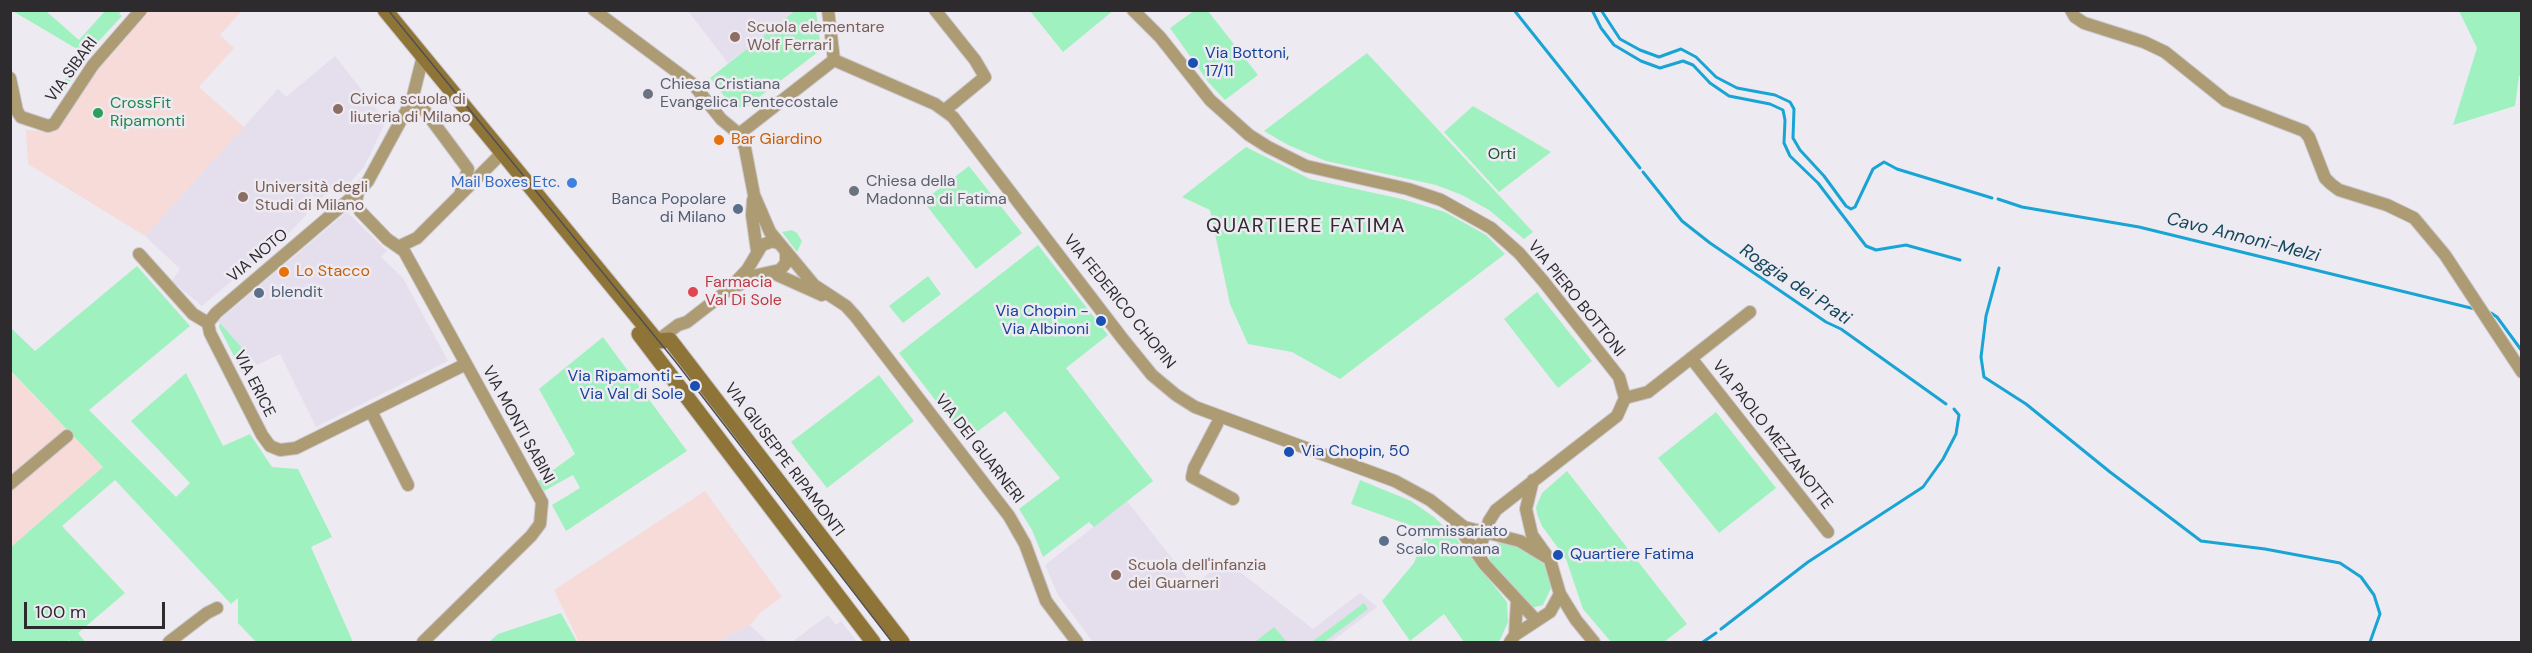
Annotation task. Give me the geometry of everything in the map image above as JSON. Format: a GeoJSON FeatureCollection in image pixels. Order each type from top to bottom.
{"type":"FeatureCollection","features":[{"type":"Feature","properties":{"kind":"street","name":"VIA SIBARI"},"geometry":{"type":"LineString","coordinates":[[10,78],[17,111],[21,117],[48,126],[54,124],[93,65],[141,10]]}},
{"type":"Feature","properties":{"kind":"street","name":"VIA GIUSEPPE RIPAMONTI"},"geometry":{"type":"LineString","coordinates":[[385,10],[632,311],[630,322],[656,344],[902,642]]}},
{"type":"Feature","properties":{"kind":"street"},"geometry":{"type":"LineString","coordinates":[[594,10],[693,84],[721,120],[739,134],[745,148],[754,195],[752,215],[756,254],[759,267],[771,273]]}},
{"type":"Feature","properties":{"kind":"street"},"geometry":{"type":"LineString","coordinates":[[739,134],[834,60],[828,10]]}},
{"type":"Feature","properties":{"kind":"street"},"geometry":{"type":"LineString","coordinates":[[935,10],[975,60],[985,77],[945,110]]}},
{"type":"Feature","properties":{"kind":"street","name":"VIA PIERO BOTTONI"},"geometry":{"type":"LineString","coordinates":[[1134,10],[1160,37],[1210,100],[1250,135],[1270,148],[1306,166],[1408,189],[1441,200],[1491,228],[1519,253],[1544,282],[1619,377],[1625,398]]}},
{"type":"Feature","properties":{"kind":"street"},"geometry":{"type":"LineString","coordinates":[[2071,10],[2075,17],[2084,23],[2144,42],[2165,52],[2226,101],[2304,131],[2309,137],[2325,178],[2331,184],[2339,190],[2405,212],[2414,218],[2445,255],[2522,372]]}},
{"type":"Feature","properties":{"kind":"street","name":"VIA NOTO"},"geometry":{"type":"LineString","coordinates":[[208,323],[216,312],[358,192],[369,180],[412,100],[422,60],[421,55]]}},
{"type":"Feature","properties":{"kind":"street","name":"VIA FEDERICO CHOPIN"},"geometry":{"type":"LineString","coordinates":[[834,60],[945,110],[960,126],[1145,367],[1176,395],[1195,407],[1407,486],[1485,540]]}},
{"type":"Feature","properties":{"kind":"street"},"geometry":{"type":"LineString","coordinates":[[412,100],[422,107],[468,169],[461,193]]}},
{"type":"Feature","properties":{"kind":"street"},"geometry":{"type":"LineString","coordinates":[[358,192],[356,202],[360,212],[387,239],[400,246],[417,238],[502,152]]}},
{"type":"Feature","properties":{"kind":"street","name":"VIA DEI GUARNERI"},"geometry":{"type":"LineString","coordinates":[[754,195],[765,222],[783,248],[814,285],[846,306],[856,317],[1009,516],[1025,544],[1046,601],[1077,642]]}},
{"type":"Feature","properties":{"kind":"street"},"geometry":{"type":"LineString","coordinates":[[656,344],[678,325],[687,322],[727,291],[753,277],[771,273],[785,266],[783,248],[773,241],[765,242],[727,291]]}},
{"type":"Feature","properties":{"kind":"street","name":"VIA MONTI SABINI"},"geometry":{"type":"LineString","coordinates":[[400,246],[542,502],[540,524],[531,536],[423,642]]}},
{"type":"Feature","properties":{"kind":"street"},"geometry":{"type":"LineString","coordinates":[[139,254],[193,314],[208,323]]}},
{"type":"Feature","properties":{"kind":"street","name":"VIA DEI GUARNERI"},"geometry":{"type":"LineString","coordinates":[[771,273],[810,291],[826,295]]}},
{"type":"Feature","properties":{"kind":"street"},"geometry":{"type":"LineString","coordinates":[[1548,558],[1520,541],[1485,540],[1496,510],[1616,417],[1625,398],[1648,392],[1750,312]]}},
{"type":"Feature","properties":{"kind":"street","name":"VIA ERICE"},"geometry":{"type":"LineString","coordinates":[[208,323],[210,333],[262,435],[273,448],[284,451],[296,448],[371,411]]}},
{"type":"Feature","properties":{"kind":"street","name":"VIA GIUSEPPE RIPAMONTI"},"geometry":{"type":"LineString","coordinates":[[656,344],[873,642]]}},
{"type":"Feature","properties":{"kind":"street","name":"VIA PAOLO MEZZANOTTE"},"geometry":{"type":"LineString","coordinates":[[1691,358],[1828,532]]}},
{"type":"Feature","properties":{"kind":"street","name":"VIA MONTI SABINI"},"geometry":{"type":"LineString","coordinates":[[371,411],[466,364]]}},
{"type":"Feature","properties":{"kind":"street"},"geometry":{"type":"LineString","coordinates":[[371,411],[408,485]]}},
{"type":"Feature","properties":{"kind":"street"},"geometry":{"type":"LineString","coordinates":[[1217,424],[1192,476],[1195,480],[1233,499]]}},
{"type":"Feature","properties":{"kind":"street"},"geometry":{"type":"LineString","coordinates":[[10,484],[67,436]]}},
{"type":"Feature","properties":{"kind":"street"},"geometry":{"type":"LineString","coordinates":[[1533,480],[1526,509],[1532,536],[1548,558],[1560,594],[1576,620],[1594,642]]}},
{"type":"Feature","properties":{"kind":"street","name":"VIA FEDERICO CHOPIN"},"geometry":{"type":"LineString","coordinates":[[1455,521],[1458,530],[1485,540]]}},
{"type":"Feature","properties":{"kind":"street","name":"VIA FEDERICO CHOPIN"},"geometry":{"type":"LineString","coordinates":[[1485,540],[1485,565],[1536,620]]}},
{"type":"Feature","properties":{"kind":"street"},"geometry":{"type":"LineString","coordinates":[[1513,639],[1550,612],[1560,594]]}},
{"type":"Feature","properties":{"kind":"street"},"geometry":{"type":"LineString","coordinates":[[1513,639],[1516,600]]}},
{"type":"Feature","properties":{"kind":"street"},"geometry":{"type":"LineString","coordinates":[[169,642],[207,613],[218,608]]}},
{"type":"Feature","properties":{"kind":"street"},"geometry":{"type":"LineString","coordinates":[[1550,612],[1576,620]]}},
{"type":"Feature","properties":{"kind":"shaded area"},"geometry":{"type":"Polygon","coordinates":[[[149,11],[242,11],[220,35],[234,48],[199,87],[244,127],[145,236],[28,164],[26,130],[52,132],[95,73],[149,11]]]}},
{"type":"Feature","properties":{"kind":"shaded area","name":"Scuola elementare Wolf Ferrari"},"geometry":{"type":"Polygon","coordinates":[[[688,11],[796,11],[728,63],[688,11]]]}},
{"type":"Feature","properties":{"kind":"shaded area","name":"Università degli Studi di Milano"},"geometry":{"type":"Polygon","coordinates":[[[335,56],[386,121],[364,167],[343,190],[330,189],[319,201],[311,194],[300,207],[307,214],[268,255],[265,253],[202,306],[172,281],[180,269],[145,236],[278,89],[286,97],[335,56]]]}},
{"type":"Feature","properties":{"kind":"shaded area"},"geometry":{"type":"Polygon","coordinates":[[[347,212],[387,251],[381,257],[403,278],[448,361],[316,427],[280,354],[257,365],[218,321],[347,212]]]}},
{"type":"Feature","properties":{"kind":"shaded area"},"geometry":{"type":"Polygon","coordinates":[[[10,371],[103,467],[11,547],[10,547],[10,371]]]}},
{"type":"Feature","properties":{"kind":"shaded area"},"geometry":{"type":"Polygon","coordinates":[[[705,491],[782,597],[761,612],[750,625],[715,642],[579,642],[554,590],[705,491]]]}},
{"type":"Feature","properties":{"kind":"shaded area"},"geometry":{"type":"Polygon","coordinates":[[[1127,501],[1193,585],[1226,561],[1313,629],[1360,593],[1377,607],[1331,642],[1093,642],[1058,595],[1045,565],[1127,501]]]}},
{"type":"Feature","properties":{"kind":"shaded area"},"geometry":{"type":"Polygon","coordinates":[[[828,615],[836,625],[841,621],[857,642],[792,642],[828,615]]]}},
{"type":"Feature","properties":{"kind":"shaded area"},"geometry":{"type":"Polygon","coordinates":[[[750,625],[768,642],[715,642],[750,625]]]}},
{"type":"Feature","properties":{"kind":"green space"},"geometry":{"type":"Polygon","coordinates":[[[11,10],[46,11],[79,40],[105,11],[122,11],[119,14],[122,16],[97,43],[92,43],[89,47],[91,49],[65,89],[63,83],[82,52],[11,10]]]}},
{"type":"Feature","properties":{"kind":"green space"},"geometry":{"type":"Polygon","coordinates":[[[796,10],[816,11],[820,41],[818,52],[745,108],[732,106],[710,78],[796,10]]]}},
{"type":"Feature","properties":{"kind":"green space"},"geometry":{"type":"Polygon","coordinates":[[[1030,10],[1114,10],[1063,52],[1030,11],[1030,10]]]}},
{"type":"Feature","properties":{"kind":"green space"},"geometry":{"type":"Polygon","coordinates":[[[1195,10],[1208,11],[1258,75],[1225,100],[1209,83],[1170,28],[1195,10]]]}},
{"type":"Feature","properties":{"kind":"green space"},"geometry":{"type":"Polygon","coordinates":[[[2459,11],[2521,11],[2521,76],[2519,76],[2515,106],[2453,125],[2477,48],[2459,11]]]}},
{"type":"Feature","properties":{"kind":"green space"},"geometry":{"type":"Polygon","coordinates":[[[1367,53],[1533,232],[1524,239],[1489,210],[1462,195],[1436,185],[1326,161],[1288,145],[1264,131],[1367,53]]]}},
{"type":"Feature","properties":{"kind":"green space","name":"Orti"},"geometry":{"type":"Polygon","coordinates":[[[1473,106],[1551,152],[1499,192],[1444,132],[1473,106]]]}},
{"type":"Feature","properties":{"kind":"green space"},"geometry":{"type":"Polygon","coordinates":[[[1246,147],[1310,179],[1402,199],[1445,212],[1486,235],[1505,254],[1340,379],[1292,352],[1248,344],[1230,304],[1210,210],[1182,197],[1246,147]]]}},
{"type":"Feature","properties":{"kind":"green space"},"geometry":{"type":"Polygon","coordinates":[[[969,166],[1022,233],[976,269],[923,201],[969,166]]]}},
{"type":"Feature","properties":{"kind":"green space"},"geometry":{"type":"Polygon","coordinates":[[[792,230],[802,241],[797,252],[782,232],[792,230]]]}},
{"type":"Feature","properties":{"kind":"green space"},"geometry":{"type":"Polygon","coordinates":[[[1038,245],[1108,335],[1066,368],[1153,481],[1094,527],[1089,522],[1043,557],[1032,530],[1019,509],[1060,478],[1005,411],[966,440],[899,353],[1038,245]]]}},
{"type":"Feature","properties":{"kind":"green space"},"geometry":{"type":"Polygon","coordinates":[[[137,266],[190,326],[89,410],[176,497],[190,483],[131,421],[186,373],[223,446],[250,434],[272,467],[298,469],[332,537],[311,547],[353,642],[256,642],[238,623],[238,598],[231,604],[115,480],[62,526],[125,593],[78,633],[85,642],[69,640],[66,642],[11,642],[11,547],[103,467],[11,371],[11,328],[35,351],[137,266]]]}},
{"type":"Feature","properties":{"kind":"green space"},"geometry":{"type":"Polygon","coordinates":[[[928,276],[941,294],[903,323],[889,306],[928,276]]]}},
{"type":"Feature","properties":{"kind":"green space"},"geometry":{"type":"Polygon","coordinates":[[[1537,292],[1592,361],[1558,388],[1504,319],[1537,292]]]}},
{"type":"Feature","properties":{"kind":"green space"},"geometry":{"type":"Polygon","coordinates":[[[220,323],[244,350],[238,357],[244,371],[242,372],[219,327],[220,323]]]}},
{"type":"Feature","properties":{"kind":"green space"},"geometry":{"type":"Polygon","coordinates":[[[603,337],[687,451],[566,531],[552,505],[580,488],[573,475],[544,491],[538,481],[575,454],[539,389],[603,337]]]}},
{"type":"Feature","properties":{"kind":"green space"},"geometry":{"type":"Polygon","coordinates":[[[879,375],[914,421],[827,488],[791,442],[879,375]]]}},
{"type":"Feature","properties":{"kind":"green space"},"geometry":{"type":"Polygon","coordinates":[[[1716,412],[1776,488],[1719,533],[1658,458],[1716,412]]]}},
{"type":"Feature","properties":{"kind":"green space"},"geometry":{"type":"Polygon","coordinates":[[[1567,471],[1687,624],[1664,642],[1611,642],[1583,609],[1566,559],[1542,526],[1536,507],[1542,493],[1567,471]]]}},
{"type":"Feature","properties":{"kind":"green space"},"geometry":{"type":"Polygon","coordinates":[[[1360,480],[1411,501],[1434,517],[1456,538],[1507,602],[1508,622],[1500,640],[1464,642],[1444,614],[1410,641],[1382,601],[1414,563],[1426,531],[1351,504],[1360,480]]]}},
{"type":"Feature","properties":{"kind":"green space"},"geometry":{"type":"Polygon","coordinates":[[[1501,541],[1511,542],[1538,557],[1546,567],[1552,586],[1543,605],[1531,608],[1491,564],[1489,556],[1491,548],[1501,541]]]}},
{"type":"Feature","properties":{"kind":"green space"},"geometry":{"type":"Polygon","coordinates":[[[1364,603],[1368,609],[1324,642],[1312,642],[1364,603]]]}},
{"type":"Feature","properties":{"kind":"green space"},"geometry":{"type":"Polygon","coordinates":[[[561,613],[577,642],[489,642],[498,634],[561,613]]]}},
{"type":"Feature","properties":{"kind":"green space"},"geometry":{"type":"Polygon","coordinates":[[[1274,627],[1287,642],[1255,642],[1274,627]]]}},
{"type":"Feature","properties":{"kind":"waterway","name":"Roggia dei Prati"},"geometry":{"type":"LineString","coordinates":[[1514,10],[1640,168]]}},
{"type":"Feature","properties":{"kind":"waterway"},"geometry":{"type":"LineString","coordinates":[[1592,10],[1601,28],[1614,45],[1641,61],[1660,68],[1683,61],[1693,65],[1710,83],[1729,96],[1770,104],[1783,110],[1784,143],[1790,156],[1818,183],[1866,246],[1876,250],[1906,245],[1960,260]]}},
{"type":"Feature","properties":{"kind":"waterway","name":"Cavo Annoni-Melzi"},"geometry":{"type":"LineString","coordinates":[[1601,10],[1620,39],[1640,50],[1659,57],[1681,49],[1696,57],[1716,77],[1737,88],[1775,95],[1790,102],[1794,109],[1793,138],[1800,150],[1824,176],[1846,206],[1851,209],[1855,207],[1873,169],[1884,162],[1897,169],[1992,198]]}},
{"type":"Feature","properties":{"kind":"waterway","name":"Roggia dei Prati"},"geometry":{"type":"LineString","coordinates":[[1643,172],[1682,221],[1710,243],[1826,322],[1841,329],[1946,404]]}},
{"type":"Feature","properties":{"kind":"waterway","name":"Cavo Annoni-Melzi"},"geometry":{"type":"LineString","coordinates":[[1998,199],[2022,207],[2139,227],[2475,309]]}},
{"type":"Feature","properties":{"kind":"waterway"},"geometry":{"type":"LineString","coordinates":[[1999,268],[1986,316],[1981,357],[1984,377],[2026,404],[2201,541],[2265,549],[2340,563],[2361,577],[2374,595],[2380,614],[2370,642]]}},
{"type":"Feature","properties":{"kind":"waterway","name":"Cavo Annoni-Melzi"},"geometry":{"type":"LineString","coordinates":[[2491,313],[2497,317],[2522,351]]}},
{"type":"Feature","properties":{"kind":"waterway","name":"Roggia dei Prati"},"geometry":{"type":"LineString","coordinates":[[1721,629],[1808,562],[1923,487],[1943,459],[1956,434],[1959,415],[1954,409]]}},
{"type":"Feature","properties":{"kind":"waterway"},"geometry":{"type":"LineString","coordinates":[[1703,642],[1716,633]]}},
{"type":"Feature","properties":{"kind":"tram line"},"geometry":{"type":"LineString","coordinates":[[388,10],[675,361],[892,642]]}},
{"type":"Feature","properties":{"kind":"place","name":"Scuola elementare Wolf Ferrari"},"geometry":{"type":"Point","coordinates":[735,37]}},
{"type":"Feature","properties":{"kind":"place","name":"Via Bottoni, 17/11"},"geometry":{"type":"Point","coordinates":[1193,63]}},
{"type":"Feature","properties":{"kind":"place","name":"Chiesa Cristiana Evangelica Pentecostale"},"geometry":{"type":"Point","coordinates":[648,94]}},
{"type":"Feature","properties":{"kind":"place","name":"Civica scuola di liuteria di Milano"},"geometry":{"type":"Point","coordinates":[338,109]}},
{"type":"Feature","properties":{"kind":"place","name":"CrossFit Ripamonti"},"geometry":{"type":"Point","coordinates":[98,113]}},
{"type":"Feature","properties":{"kind":"place","name":"Bar Giardino"},"geometry":{"type":"Point","coordinates":[719,140]}},
{"type":"Feature","properties":{"kind":"place","name":"Mail Boxes Etc."},"geometry":{"type":"Point","coordinates":[572,183]}},
{"type":"Feature","properties":{"kind":"place","name":"Chiesa della Madonna di Fatima"},"geometry":{"type":"Point","coordinates":[854,191]}},
{"type":"Feature","properties":{"kind":"place","name":"Università degli Studi di Milano"},"geometry":{"type":"Point","coordinates":[243,197]}},
{"type":"Feature","properties":{"kind":"place","name":"Banca Popolare di Milano"},"geometry":{"type":"Point","coordinates":[738,209]}},
{"type":"Feature","properties":{"kind":"place","name":"Lo Stacco"},"geometry":{"type":"Point","coordinates":[284,272]}},
{"type":"Feature","properties":{"kind":"place","name":"Farmacia Val Di Sole"},"geometry":{"type":"Point","coordinates":[693,292]}},
{"type":"Feature","properties":{"kind":"place","name":"blendit"},"geometry":{"type":"Point","coordinates":[259,293]}},
{"type":"Feature","properties":{"kind":"place","name":"Via Chopin - Via Albinoni"},"geometry":{"type":"Point","coordinates":[1101,321]}},
{"type":"Feature","properties":{"kind":"place","name":"Via Ripamonti - Via Val di Sole"},"geometry":{"type":"Point","coordinates":[695,386]}},
{"type":"Feature","properties":{"kind":"place","name":"Via Chopin, 50"},"geometry":{"type":"Point","coordinates":[1289,452]}},
{"type":"Feature","properties":{"kind":"place","name":"Commissariato Scalo Romana"},"geometry":{"type":"Point","coordinates":[1384,541]}},
{"type":"Feature","properties":{"kind":"place","name":"Quartiere Fatima"},"geometry":{"type":"Point","coordinates":[1558,555]}},
{"type":"Feature","properties":{"kind":"place","name":"Scuola dell'infanzia dei Guarneri"},"geometry":{"type":"Point","coordinates":[1116,575]}},
{"type":"Feature","properties":{"kind":"district","name":"QUARTIERE FATIMA"},"geometry":{"type":"Point","coordinates":[1306,227]}}]}
